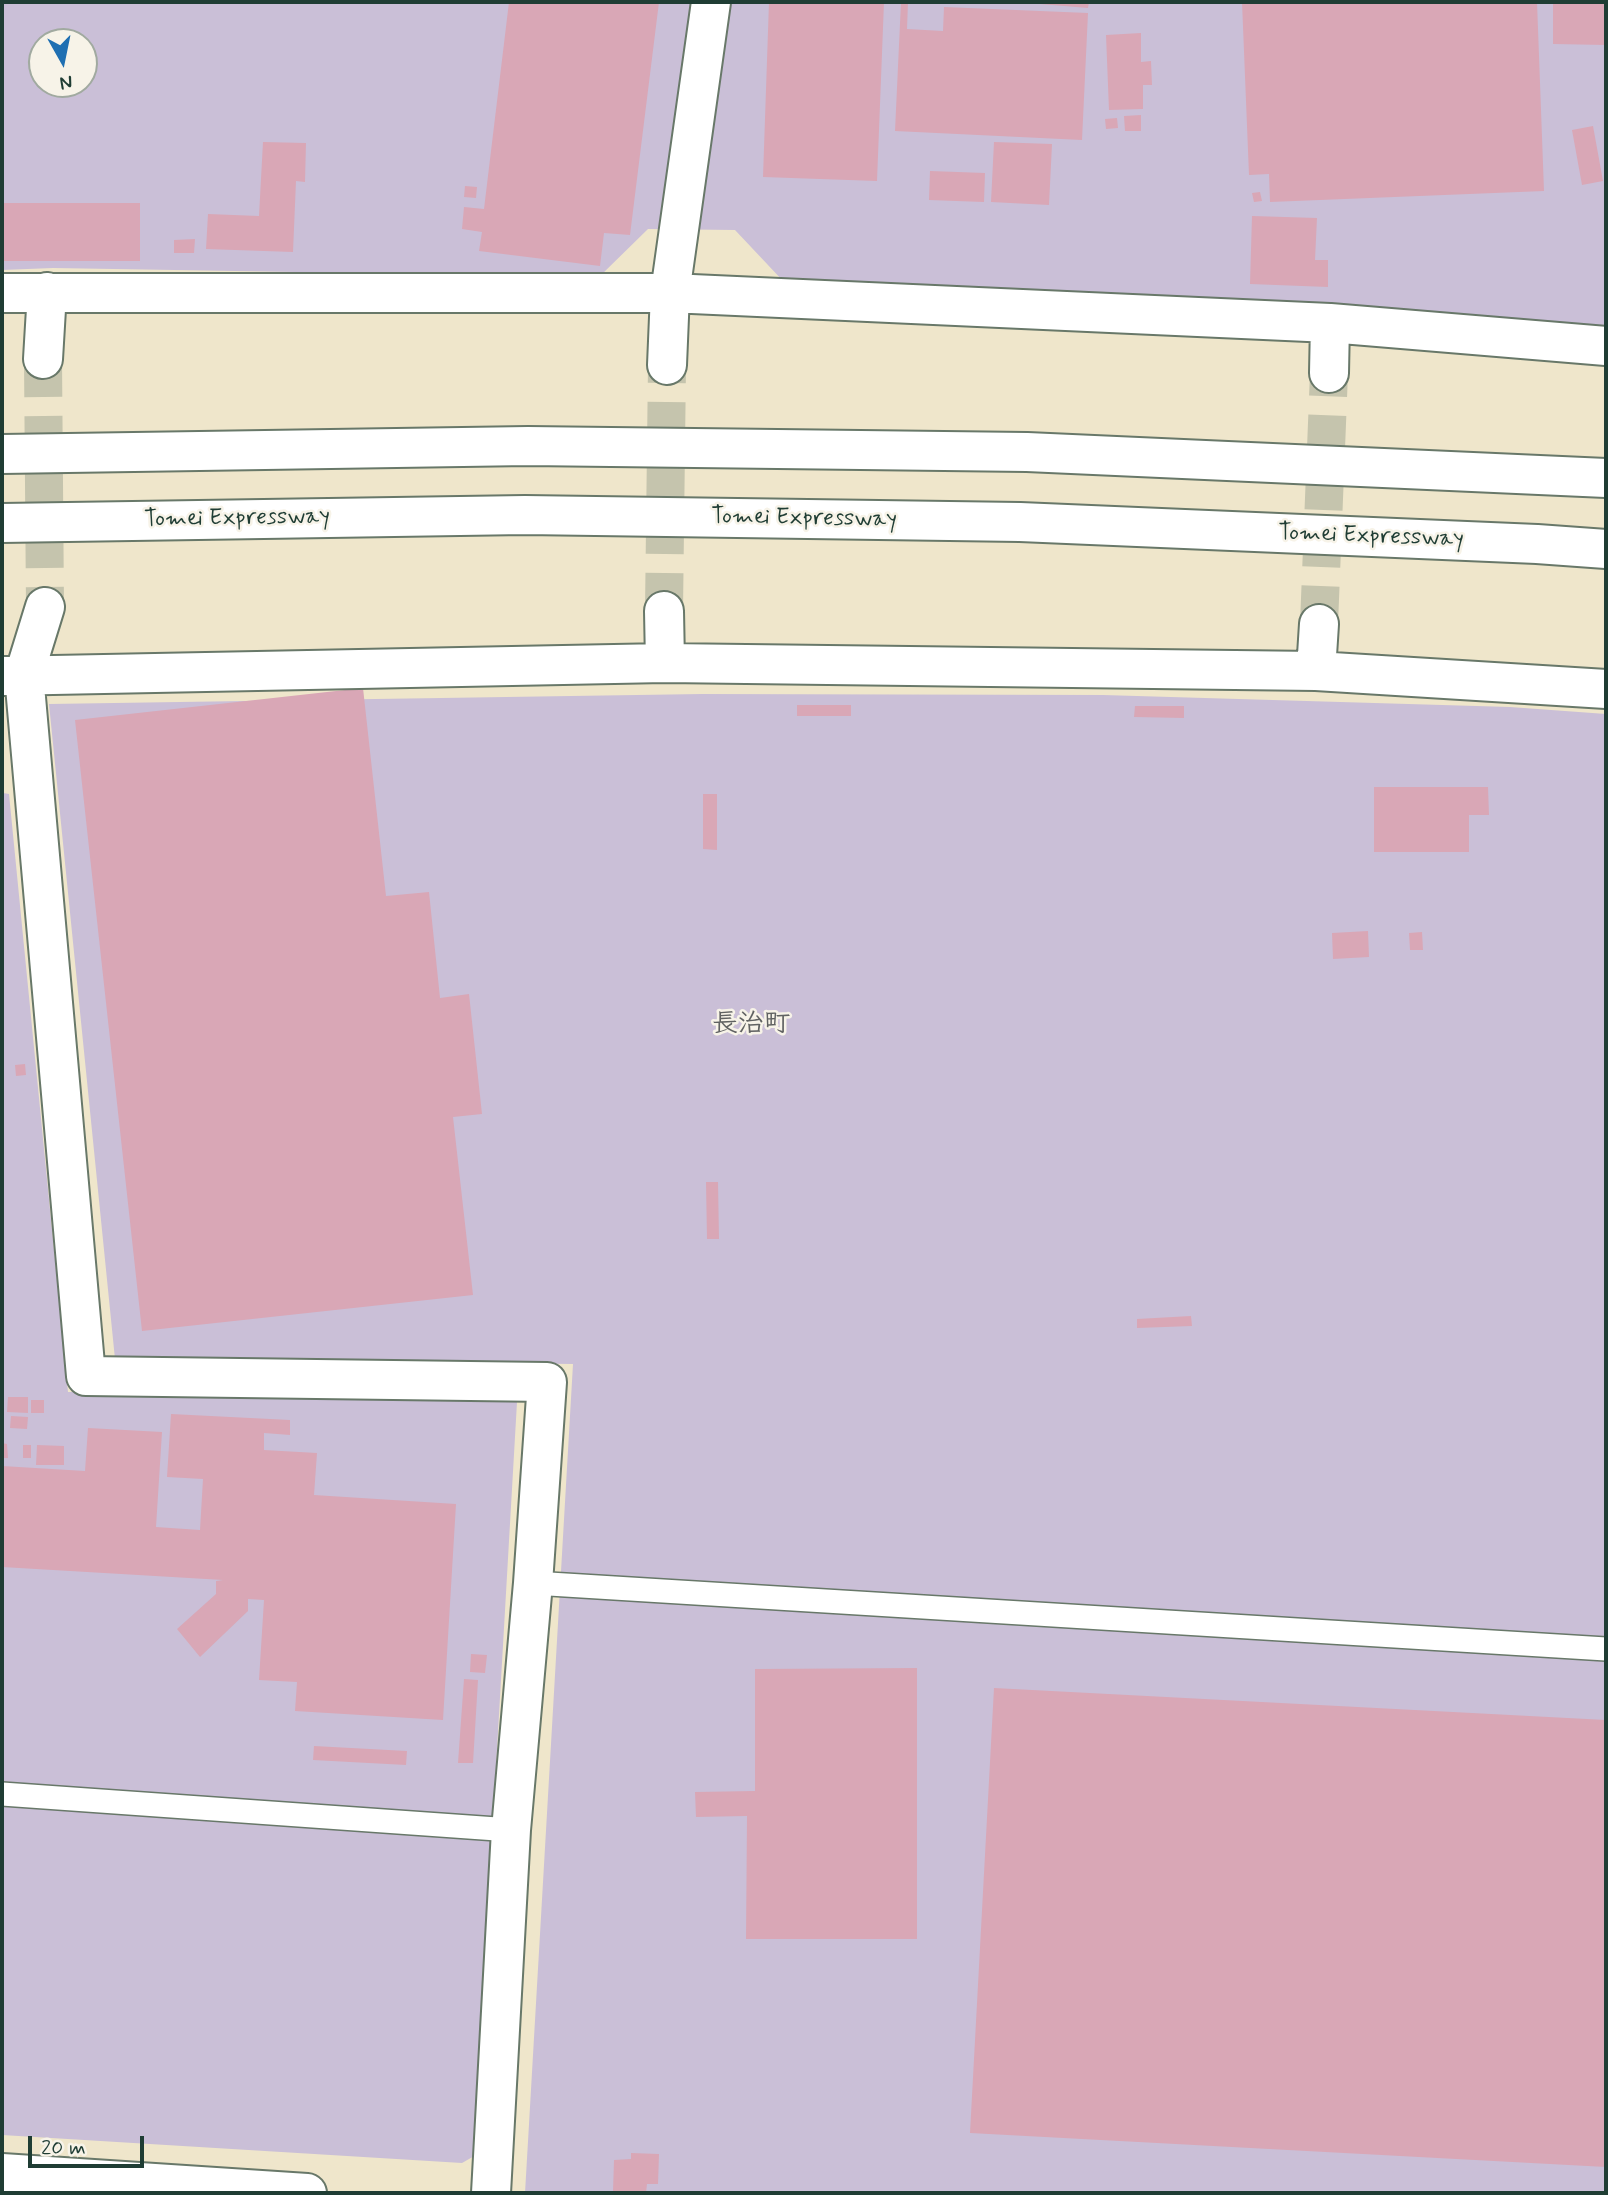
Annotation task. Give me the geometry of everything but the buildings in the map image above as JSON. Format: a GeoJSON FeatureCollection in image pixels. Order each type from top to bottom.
{"type":"FeatureCollection","features":[{"type":"Feature","properties":{"kind":"main road"},"geometry":{"type":"LineString","coordinates":[[667,365],[670,293],[711,2]]}},
{"type":"Feature","properties":{"kind":"main road"},"geometry":{"type":"LineString","coordinates":[[43,359],[47,292]]}},
{"type":"Feature","properties":{"kind":"main road"},"geometry":{"type":"LineString","coordinates":[[2,293],[670,293],[1330,323],[1606,346]]}},
{"type":"Feature","properties":{"kind":"main road"},"geometry":{"type":"LineString","coordinates":[[1329,373],[1330,323]]}},
{"type":"Feature","properties":{"kind":"main road"},"geometry":{"type":"LineString","coordinates":[[2,454],[528,446],[1027,452],[1606,478]]}},
{"type":"Feature","properties":{"kind":"main road","name":"Tomei Expressway"},"geometry":{"type":"LineString","coordinates":[[2,523],[525,514],[1007,522],[1606,549]]}},
{"type":"Feature","properties":{"kind":"main road"},"geometry":{"type":"LineString","coordinates":[[45,607],[13,676],[86,1376],[547,1381],[533,1583],[511,1830],[491,2193]]}},
{"type":"Feature","properties":{"kind":"main road"},"geometry":{"type":"LineString","coordinates":[[664,611],[664,663]]}},
{"type":"Feature","properties":{"kind":"main road"},"geometry":{"type":"LineString","coordinates":[[1316,671],[1319,624]]}},
{"type":"Feature","properties":{"kind":"main road"},"geometry":{"type":"LineString","coordinates":[[13,676],[664,663],[1316,671],[1606,689]]}},
{"type":"Feature","properties":{"kind":"main road"},"geometry":{"type":"LineString","coordinates":[[2,2172],[307,2193]]}},
{"type":"Feature","properties":{"kind":"lane"},"geometry":{"type":"LineString","coordinates":[[533,1583],[1606,1649]]}},
{"type":"Feature","properties":{"kind":"lane"},"geometry":{"type":"LineString","coordinates":[[2,1794],[511,1830]]}},
{"type":"Feature","properties":{"kind":"shaded area"},"geometry":{"type":"Polygon","coordinates":[[[2,2],[1606,2],[1606,331],[784,282],[735,230],[648,229],[599,277],[53,268],[2,270],[2,2]]]}},
{"type":"Feature","properties":{"kind":"shaded area"},"geometry":{"type":"Polygon","coordinates":[[[702,694],[1103,695],[1510,707],[1606,714],[1606,2193],[525,2193],[573,1364],[115,1359],[49,704],[702,694]]]}},
{"type":"Feature","properties":{"kind":"shaded area"},"geometry":{"type":"Polygon","coordinates":[[[2,786],[3,793],[9,794],[68,1392],[500,1391],[517,1402],[495,1784],[494,1867],[476,2155],[462,2163],[2,2135],[2,786]]]}},
{"type":"Feature","properties":{"kind":"tunnel"},"geometry":{"type":"LineString","coordinates":[[43,359],[45,607]]}},
{"type":"Feature","properties":{"kind":"tunnel"},"geometry":{"type":"LineString","coordinates":[[664,611],[667,365]]}},
{"type":"Feature","properties":{"kind":"tunnel"},"geometry":{"type":"LineString","coordinates":[[1319,624],[1329,373]]}},
{"type":"Feature","properties":{"kind":"district","name":"長治町"},"geometry":{"type":"Point","coordinates":[751,1026]}}]}
